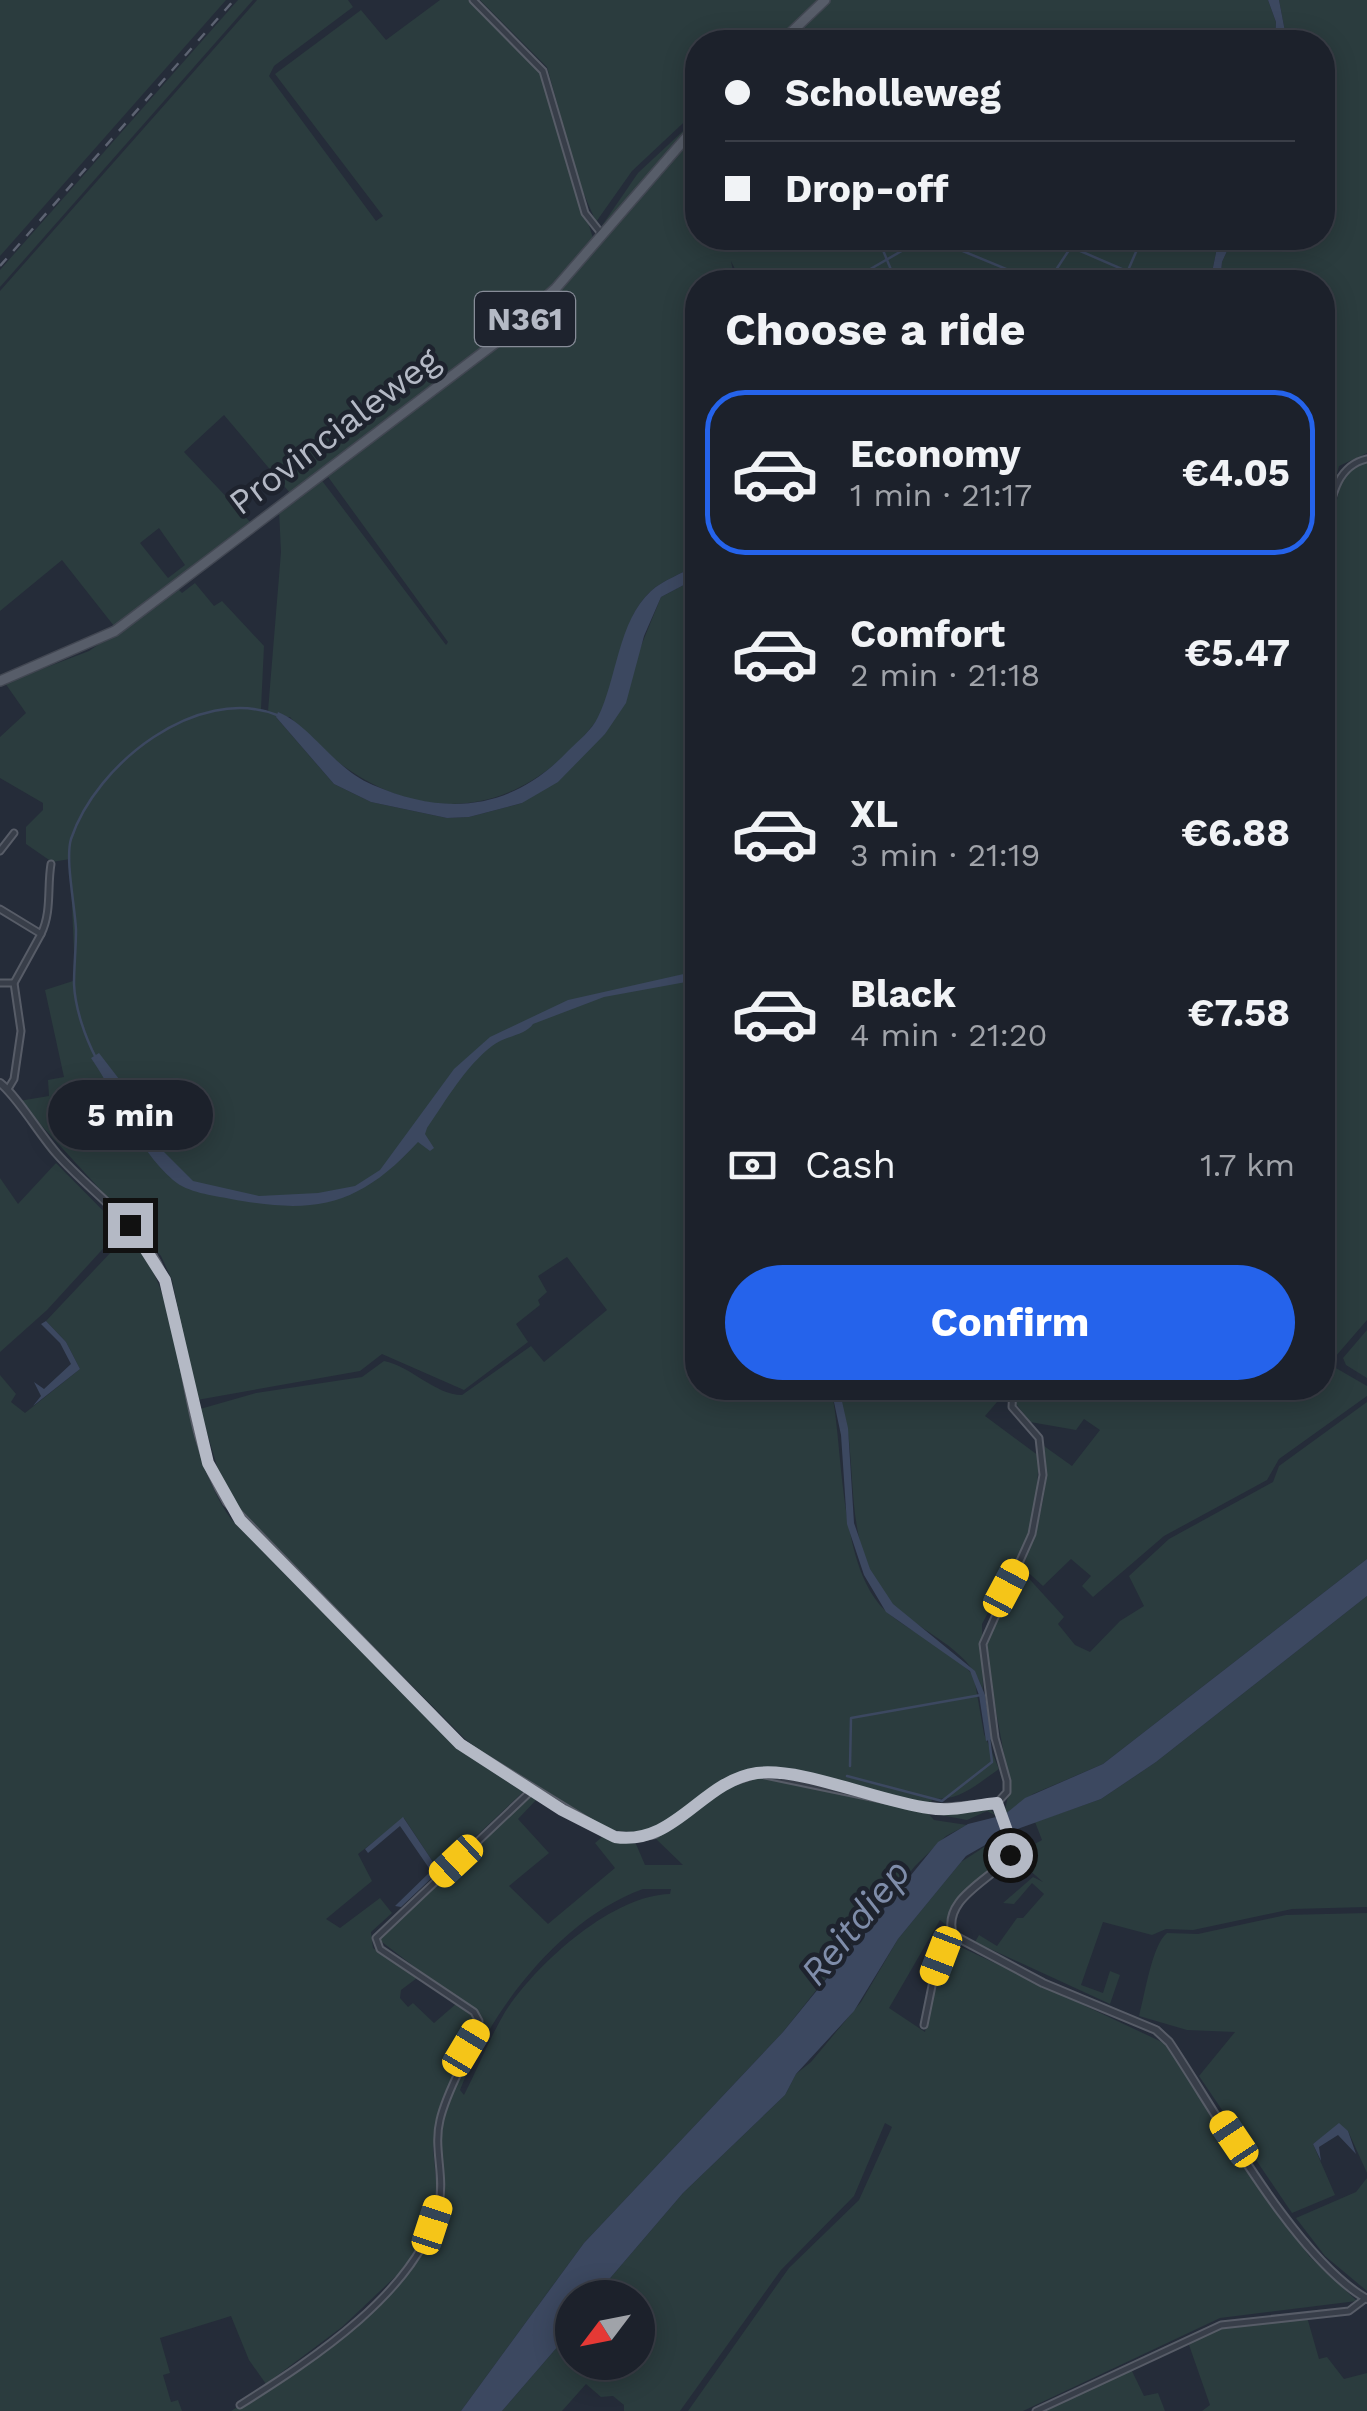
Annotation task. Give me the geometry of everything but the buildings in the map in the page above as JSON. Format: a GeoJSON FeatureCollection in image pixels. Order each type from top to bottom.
{"type":"FeatureCollection","features":[{"type":"Feature","properties":{"kind":"main road"},"geometry":{"type":"LineString","coordinates":[[794,30],[825,0]]}},
{"type":"Feature","properties":{"kind":"main road","name":"Provincialeweg"},"geometry":{"type":"LineString","coordinates":[[0,681],[92,644],[149,606],[507,334],[556,288],[600,232],[685,138]]}},
{"type":"Feature","properties":{"kind":"street"},"geometry":{"type":"LineString","coordinates":[[473,0],[543,71],[584,213],[600,232]]}},
{"type":"Feature","properties":{"kind":"street"},"geometry":{"type":"LineString","coordinates":[[1335,492],[1340,474],[1349,464],[1367,459]]}},
{"type":"Feature","properties":{"kind":"street"},"geometry":{"type":"LineString","coordinates":[[0,852],[14,833]]}},
{"type":"Feature","properties":{"kind":"street"},"geometry":{"type":"LineString","coordinates":[[52,864],[46,888],[48,918],[14,983],[21,1031],[14,1079],[4,1086],[57,1154],[140,1236],[158,1266],[208,1463],[233,1511],[460,1744],[594,1829],[628,1838],[662,1831],[726,1784],[758,1773],[932,1809],[997,1803],[1006,1792],[1007,1781],[995,1738],[982,1644],[994,1610],[1032,1534],[1042,1475],[1039,1438],[1012,1407],[1012,1400]]}},
{"type":"Feature","properties":{"kind":"street"},"geometry":{"type":"LineString","coordinates":[[0,909],[42,934]]}},
{"type":"Feature","properties":{"kind":"street"},"geometry":{"type":"LineString","coordinates":[[0,983],[14,983]]}},
{"type":"Feature","properties":{"kind":"street"},"geometry":{"type":"LineString","coordinates":[[240,2405],[354,2322],[408,2270],[424,2246],[439,2203],[435,2146],[439,2121],[479,2021],[474,2012],[380,1948],[376,1938],[531,1790]]}},
{"type":"Feature","properties":{"kind":"street"},"geometry":{"type":"LineString","coordinates":[[924,2025],[934,1976],[952,1931],[951,1918],[960,1902],[1009,1858],[1008,1832],[997,1803]]}},
{"type":"Feature","properties":{"kind":"street"},"geometry":{"type":"LineString","coordinates":[[952,1931],[960,1942],[1080,2000],[1156,2030],[1170,2042],[1306,2244],[1366,2298],[1350,2311],[1221,2325],[1036,2411]]}},
{"type":"Feature","properties":{"kind":"shaded area"},"geometry":{"type":"Polygon","coordinates":[[[0,0],[226,0],[0,256],[0,0]]]}},
{"type":"Feature","properties":{"kind":"shaded area"},"geometry":{"type":"Polygon","coordinates":[[[238,0],[253,0],[0,287],[0,270],[238,0]]]}},
{"type":"Feature","properties":{"kind":"shaded area"},"geometry":{"type":"Polygon","coordinates":[[[257,0],[348,0],[353,7],[274,66],[269,76],[376,221],[383,216],[275,74],[361,10],[386,40],[440,0],[471,0],[541,74],[593,238],[526,313],[290,493],[224,415],[184,452],[251,523],[114,626],[62,560],[0,611],[0,291],[257,0]],[[159,528],[140,543],[168,578],[185,565],[159,528]]]}},
{"type":"Feature","properties":{"kind":"shaded area"},"geometry":{"type":"Polygon","coordinates":[[[480,0],[818,0],[787,30],[685,30],[685,121],[632,171],[596,222],[580,185],[547,67],[480,0]]]}},
{"type":"Feature","properties":{"kind":"shaded area"},"geometry":{"type":"Polygon","coordinates":[[[829,0],[1268,0],[1276,22],[1276,30],[798,30],[829,0]]]}},
{"type":"Feature","properties":{"kind":"shaded area"},"geometry":{"type":"Polygon","coordinates":[[[1279,0],[1367,0],[1367,453],[1339,466],[1335,481],[1335,270],[1221,270],[1228,250],[1335,250],[1335,30],[1285,30],[1279,0]]]}},
{"type":"Feature","properties":{"kind":"shaded area"},"geometry":{"type":"Polygon","coordinates":[[[685,129],[685,134],[601,227],[638,173],[685,129]]]}},
{"type":"Feature","properties":{"kind":"shaded area"},"geometry":{"type":"Polygon","coordinates":[[[685,142],[685,250],[1217,250],[1212,270],[736,270],[731,261],[733,270],[685,270],[685,571],[656,587],[639,605],[604,709],[594,724],[558,762],[520,787],[481,801],[442,804],[402,796],[363,779],[326,752],[290,717],[276,717],[334,784],[371,802],[447,818],[469,817],[522,803],[605,734],[661,597],[685,584],[685,1400],[833,1400],[846,1506],[859,1567],[871,1592],[887,1612],[955,1657],[974,1677],[984,1734],[999,1769],[959,1795],[932,1798],[931,1805],[816,1776],[750,1771],[715,1784],[659,1825],[627,1832],[598,1825],[558,1804],[464,1738],[237,1509],[219,1473],[200,1409],[256,1393],[362,1377],[384,1361],[442,1390],[462,1395],[531,1346],[544,1362],[607,1310],[567,1257],[538,1276],[547,1292],[538,1300],[540,1305],[516,1324],[528,1342],[464,1390],[382,1354],[360,1371],[197,1400],[172,1280],[161,1256],[19,1101],[49,1096],[48,1080],[64,1077],[45,990],[73,981],[75,976],[70,859],[52,862],[26,844],[26,827],[43,810],[43,803],[0,778],[0,737],[26,713],[5,683],[89,651],[178,589],[182,593],[195,583],[214,606],[222,601],[264,646],[261,709],[268,711],[281,552],[279,510],[320,478],[446,645],[448,642],[326,474],[531,318],[685,142]]]}},
{"type":"Feature","properties":{"kind":"shaded area"},"geometry":{"type":"Polygon","coordinates":[[[1367,462],[1367,1320],[1335,1357],[1335,508],[1344,472],[1367,462]]]}},
{"type":"Feature","properties":{"kind":"shaded area"},"geometry":{"type":"Polygon","coordinates":[[[56,1163],[121,1229],[47,1310],[0,1352],[0,1178],[18,1204],[56,1163]]]}},
{"type":"Feature","properties":{"kind":"shaded area"},"geometry":{"type":"Polygon","coordinates":[[[129,1233],[150,1265],[164,1300],[199,1450],[231,1519],[459,1750],[523,1792],[439,1871],[404,1818],[358,1854],[372,1881],[326,1919],[340,1928],[380,1898],[392,1913],[371,1932],[373,1948],[417,1978],[401,1990],[400,1998],[408,2007],[413,2003],[434,2023],[456,2004],[477,2020],[443,2097],[433,2148],[438,2199],[416,2257],[342,2327],[266,2384],[249,2360],[231,2316],[160,2338],[170,2373],[163,2375],[171,2402],[178,2400],[182,2411],[0,2411],[0,1375],[16,1394],[11,1402],[25,1413],[80,1369],[66,1342],[46,1321],[129,1233]]]}},
{"type":"Feature","properties":{"kind":"shaded area"},"geometry":{"type":"Polygon","coordinates":[[[1367,1330],[1367,1378],[1346,1365],[1343,1358],[1367,1330]]]}},
{"type":"Feature","properties":{"kind":"shaded area"},"geometry":{"type":"Polygon","coordinates":[[[1335,1367],[1367,1386],[1367,1396],[1279,1459],[1267,1480],[1164,1536],[1093,1597],[1082,1586],[1091,1576],[1071,1559],[1043,1586],[1021,1566],[1042,1508],[1044,1446],[1072,1466],[1100,1430],[1084,1419],[1076,1430],[1030,1422],[1014,1401],[1335,1400],[1335,1367]]]}},
{"type":"Feature","properties":{"kind":"shaded area"},"geometry":{"type":"Polygon","coordinates":[[[841,1400],[999,1400],[985,1416],[1039,1456],[1036,1505],[1027,1538],[982,1624],[983,1690],[964,1659],[892,1604],[870,1572],[858,1533],[841,1400]]]}},
{"type":"Feature","properties":{"kind":"shaded area"},"geometry":{"type":"Polygon","coordinates":[[[1367,1402],[1367,1559],[1103,1764],[1033,1794],[1004,1815],[1010,1787],[984,1646],[1015,1574],[1023,1572],[1064,1617],[1058,1624],[1075,1645],[1090,1652],[1120,1621],[1144,1606],[1129,1576],[1169,1539],[1273,1482],[1279,1466],[1367,1402]]]}},
{"type":"Feature","properties":{"kind":"shaded area"},"geometry":{"type":"Polygon","coordinates":[[[1367,1596],[1367,1907],[1292,1909],[1193,1930],[1166,1929],[1152,1935],[1103,1922],[1081,1985],[1103,1993],[1110,1971],[1120,1975],[1110,2004],[975,1942],[979,1935],[997,1946],[1017,1918],[1023,1918],[1044,1894],[1032,1883],[1014,1904],[1003,1903],[1033,1877],[1043,1882],[1013,1856],[1042,1840],[1035,1822],[1101,1799],[1156,1762],[1367,1596]]]}},
{"type":"Feature","properties":{"kind":"shaded area"},"geometry":{"type":"Polygon","coordinates":[[[764,1775],[925,1810],[934,1820],[967,1825],[946,1836],[915,1866],[783,2032],[584,2243],[461,2411],[231,2411],[291,2372],[358,2320],[414,2261],[432,2230],[441,2199],[442,2116],[476,2041],[479,2016],[378,1939],[529,1794],[538,1798],[518,1819],[549,1853],[509,1886],[548,1924],[615,1868],[595,1843],[602,1837],[636,1844],[645,1865],[683,1865],[655,1838],[727,1788],[764,1775]],[[643,1889],[613,1903],[557,1945],[532,1971],[490,2029],[460,2090],[464,2095],[505,2012],[536,1973],[600,1919],[648,1897],[670,1894],[671,1889],[643,1889]]]}},
{"type":"Feature","properties":{"kind":"shaded area"},"geometry":{"type":"Polygon","coordinates":[[[987,1807],[999,1817],[987,1811],[967,1820],[935,1814],[987,1807]]]}},
{"type":"Feature","properties":{"kind":"shaded area"},"geometry":{"type":"Polygon","coordinates":[[[1006,1833],[1008,1853],[960,1897],[946,1925],[940,1920],[889,2008],[925,2032],[935,1978],[950,1942],[1164,2043],[1309,2256],[1357,2301],[1220,2318],[1023,2411],[688,2411],[789,2268],[859,2200],[892,2127],[885,2123],[854,2196],[781,2270],[680,2411],[624,2411],[624,2405],[613,2396],[601,2397],[586,2384],[562,2411],[502,2411],[555,2350],[555,2380],[655,2380],[655,2280],[609,2280],[683,2193],[785,2095],[796,2074],[811,2062],[861,2002],[898,1939],[961,1862],[1006,1833]]]}},
{"type":"Feature","properties":{"kind":"shaded area"},"geometry":{"type":"Polygon","coordinates":[[[1367,1913],[1367,2173],[1348,2131],[1337,2126],[1313,2144],[1335,2195],[1292,2213],[1199,2076],[1235,2032],[1187,2030],[1139,2016],[1150,1971],[1157,1948],[1167,1933],[1198,1934],[1286,1915],[1367,1913]]]}},
{"type":"Feature","properties":{"kind":"shaded area"},"geometry":{"type":"Polygon","coordinates":[[[1367,2178],[1367,2291],[1325,2256],[1296,2218],[1356,2192],[1367,2178]]]}},
{"type":"Feature","properties":{"kind":"shaded area"},"geometry":{"type":"Polygon","coordinates":[[[1307,2317],[1319,2359],[1327,2357],[1344,2379],[1367,2373],[1367,2411],[1202,2411],[1210,2405],[1188,2342],[1225,2326],[1307,2317]]]}},
{"type":"Feature","properties":{"kind":"shaded area"},"geometry":{"type":"Polygon","coordinates":[[[1131,2369],[1144,2396],[1158,2393],[1165,2411],[1046,2411],[1131,2369]]]}},
{"type":"Feature","properties":{"kind":"water"},"geometry":{"type":"Polygon","coordinates":[[[1268,0],[1279,0],[1285,30],[1276,30],[1268,0]]]}},
{"type":"Feature","properties":{"kind":"water"},"geometry":{"type":"Polygon","coordinates":[[[1217,250],[1228,250],[1221,270],[1212,270],[1217,250]]]}},
{"type":"Feature","properties":{"kind":"water"},"geometry":{"type":"Polygon","coordinates":[[[685,571],[685,584],[661,597],[644,636],[626,703],[605,734],[558,782],[522,803],[469,817],[447,818],[371,802],[334,784],[276,717],[278,712],[302,727],[359,778],[400,795],[452,804],[501,796],[547,771],[589,731],[604,702],[631,618],[651,591],[685,571]]]}},
{"type":"Feature","properties":{"kind":"water"},"geometry":{"type":"Polygon","coordinates":[[[685,974],[685,982],[604,997],[533,1024],[497,1043],[465,1074],[427,1128],[425,1134],[434,1148],[430,1151],[418,1142],[376,1180],[355,1192],[312,1205],[261,1204],[200,1193],[179,1184],[148,1152],[91,1058],[99,1053],[119,1079],[152,1140],[193,1181],[259,1196],[318,1193],[355,1186],[380,1170],[454,1069],[490,1037],[568,1000],[685,974]]]}},
{"type":"Feature","properties":{"kind":"water"},"geometry":{"type":"Polygon","coordinates":[[[46,1321],[66,1342],[80,1369],[33,1406],[41,1396],[34,1382],[44,1389],[71,1364],[60,1343],[41,1324],[46,1321]]]}},
{"type":"Feature","properties":{"kind":"water"},"geometry":{"type":"Polygon","coordinates":[[[834,1400],[842,1400],[848,1428],[854,1523],[870,1569],[893,1604],[975,1671],[985,1695],[992,1739],[986,1741],[979,1695],[970,1671],[886,1612],[864,1575],[847,1524],[841,1435],[834,1400]]]}},
{"type":"Feature","properties":{"kind":"water"},"geometry":{"type":"Polygon","coordinates":[[[1367,1559],[1367,1596],[1156,1762],[1101,1799],[1006,1833],[966,1856],[898,1939],[854,2011],[796,2074],[785,2095],[683,2193],[609,2280],[557,2280],[584,2243],[783,2032],[938,1842],[968,1824],[1004,1815],[1025,1798],[1103,1764],[1367,1559]]]}},
{"type":"Feature","properties":{"kind":"water"},"geometry":{"type":"Polygon","coordinates":[[[403,1817],[439,1871],[401,1907],[395,1906],[431,1871],[400,1826],[368,1853],[365,1849],[403,1817]]]}},
{"type":"Feature","properties":{"kind":"water"},"geometry":{"type":"Polygon","coordinates":[[[1339,2123],[1348,2131],[1356,2154],[1338,2135],[1319,2147],[1321,2161],[1313,2144],[1339,2123]]]}},
{"type":"Feature","properties":{"kind":"water"},"geometry":{"type":"Polygon","coordinates":[[[555,2283],[555,2350],[502,2411],[461,2411],[555,2283]]]}},
{"type":"Feature","properties":{"kind":"waterway"},"geometry":{"type":"LineString","coordinates":[[883,250],[891,270]]}},
{"type":"Feature","properties":{"kind":"waterway"},"geometry":{"type":"LineString","coordinates":[[869,270],[903,250]]}},
{"type":"Feature","properties":{"kind":"waterway"},"geometry":{"type":"LineString","coordinates":[[960,250],[1009,270]]}},
{"type":"Feature","properties":{"kind":"waterway"},"geometry":{"type":"LineString","coordinates":[[1056,270],[1069,250]]}},
{"type":"Feature","properties":{"kind":"waterway"},"geometry":{"type":"LineString","coordinates":[[1078,250],[1124,270]]}},
{"type":"Feature","properties":{"kind":"waterway"},"geometry":{"type":"LineString","coordinates":[[1128,270],[1137,250]]}},
{"type":"Feature","properties":{"kind":"waterway"},"geometry":{"type":"LineString","coordinates":[[96,1058],[81,1022],[74,984],[76,930],[69,848],[84,811],[126,759],[153,737],[183,721],[215,711],[246,708],[277,715]]}},
{"type":"Feature","properties":{"kind":"waterway"},"geometry":{"type":"LineString","coordinates":[[850,1766],[851,1718],[981,1695]]}},
{"type":"Feature","properties":{"kind":"waterway"},"geometry":{"type":"LineString","coordinates":[[847,1776],[942,1801],[992,1762],[989,1738]]}},
{"type":"Feature","properties":{"kind":"railway"},"geometry":{"type":"LineString","coordinates":[[0,266],[234,0]]}},
{"type":"Feature","properties":{"kind":"route"},"geometry":{"type":"LineString","coordinates":[[130,1225],[150,1250],[165,1280],[205,1452],[227,1502],[385,1668],[483,1762],[594,1829],[615,1837],[634,1838],[662,1831],[726,1784],[764,1772],[932,1809],[997,1803],[1011,1842],[1010,1855]]}},
{"type":"Feature","properties":{"kind":"water label","name":"Reitdiep"},"geometry":{"type":"Point","coordinates":[855,1922]}}]}
